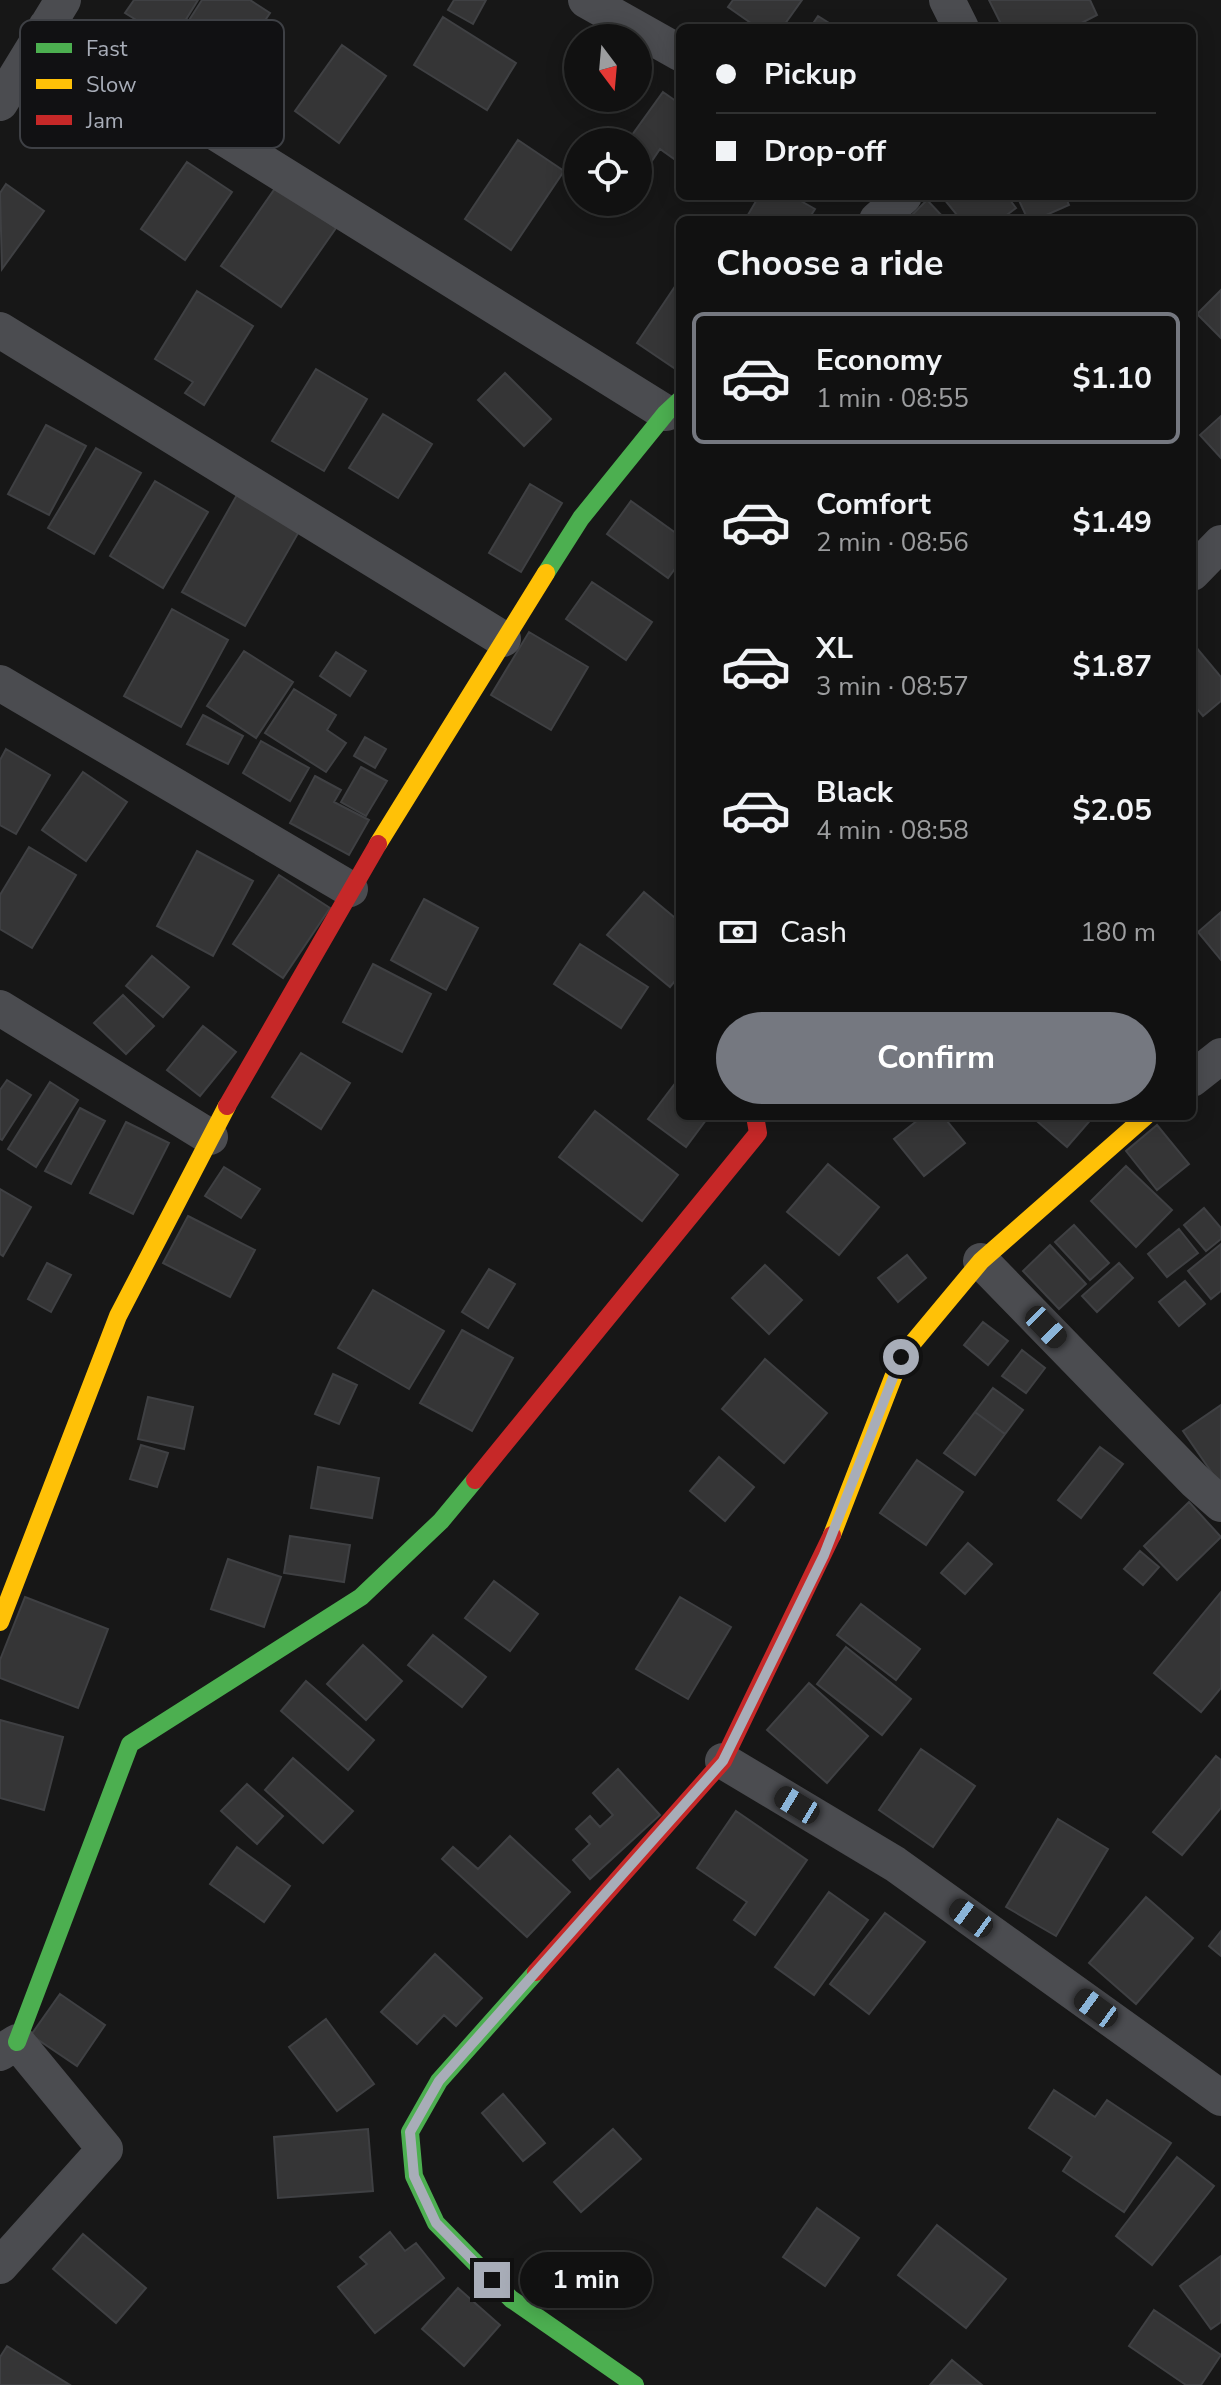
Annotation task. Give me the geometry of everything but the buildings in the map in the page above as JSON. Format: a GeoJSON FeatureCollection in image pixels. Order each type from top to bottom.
{"type":"FeatureCollection","features":[{"type":"Feature","properties":{"kind":"street"},"geometry":{"type":"LineString","coordinates":[[586,0],[676,51]]}},
{"type":"Feature","properties":{"kind":"street"},"geometry":{"type":"LineString","coordinates":[[947,0],[959,24]]}},
{"type":"Feature","properties":{"kind":"street"},"geometry":{"type":"LineString","coordinates":[[0,103],[20,70]]}},
{"type":"Feature","properties":{"kind":"street"},"geometry":{"type":"LineString","coordinates":[[0,1622],[118,1316],[210,1137],[350,889],[503,639],[581,518],[673,406],[266,148]]}},
{"type":"Feature","properties":{"kind":"street"},"geometry":{"type":"LineString","coordinates":[[882,216],[900,200]]}},
{"type":"Feature","properties":{"kind":"street"},"geometry":{"type":"LineString","coordinates":[[0,330],[503,639]]}},
{"type":"Feature","properties":{"kind":"street"},"geometry":{"type":"LineString","coordinates":[[1196,569],[1221,543]]}},
{"type":"Feature","properties":{"kind":"street"},"geometry":{"type":"LineString","coordinates":[[0,683],[350,889]]}},
{"type":"Feature","properties":{"kind":"street"},"geometry":{"type":"LineString","coordinates":[[0,1008],[210,1137]]}},
{"type":"Feature","properties":{"kind":"street"},"geometry":{"type":"LineString","coordinates":[[1196,1076],[1221,1056]]}},
{"type":"Feature","properties":{"kind":"street"},"geometry":{"type":"LineString","coordinates":[[0,2266],[105,2149],[8,2048],[130,1744],[361,1597],[441,1521],[758,1133],[756,1120]]}},
{"type":"Feature","properties":{"kind":"street"},"geometry":{"type":"LineString","coordinates":[[635,2385],[511,2299],[436,2223],[414,2176],[410,2132],[439,2081],[723,1761],[824,1555],[901,1357],[981,1261],[1141,1120]]}},
{"type":"Feature","properties":{"kind":"street"},"geometry":{"type":"LineString","coordinates":[[981,1261],[1221,1504]]}},
{"type":"Feature","properties":{"kind":"street"},"geometry":{"type":"LineString","coordinates":[[723,1761],[895,1864],[1221,2098]]}},
{"type":"Feature","properties":{"kind":"traffic: fast"},"geometry":{"type":"LineString","coordinates":[[546,573],[581,518],[676,404]]}},
{"type":"Feature","properties":{"kind":"traffic: fast"},"geometry":{"type":"LineString","coordinates":[[17,2042],[130,1744],[361,1597],[441,1521],[475,1480]]}},
{"type":"Feature","properties":{"kind":"traffic: fast"},"geometry":{"type":"LineString","coordinates":[[536,1972],[439,2081],[410,2132],[414,2176],[436,2223],[511,2299],[635,2385]]}},
{"type":"Feature","properties":{"kind":"traffic: slow"},"geometry":{"type":"LineString","coordinates":[[378,844],[546,573]]}},
{"type":"Feature","properties":{"kind":"traffic: slow"},"geometry":{"type":"LineString","coordinates":[[0,1622],[118,1316],[227,1106]]}},
{"type":"Feature","properties":{"kind":"traffic: slow"},"geometry":{"type":"LineString","coordinates":[[832,1535],[901,1357],[981,1261],[1141,1120]]}},
{"type":"Feature","properties":{"kind":"traffic: jam"},"geometry":{"type":"LineString","coordinates":[[227,1106],[378,844]]}},
{"type":"Feature","properties":{"kind":"traffic: jam"},"geometry":{"type":"LineString","coordinates":[[475,1480],[758,1133],[756,1120]]}},
{"type":"Feature","properties":{"kind":"traffic: jam"},"geometry":{"type":"LineString","coordinates":[[536,1972],[723,1761],[832,1535]]}},
{"type":"Feature","properties":{"kind":"route"},"geometry":{"type":"LineString","coordinates":[[492,2280],[436,2223],[414,2176],[410,2132],[439,2081],[723,1761],[824,1555],[901,1357]]}}]}
